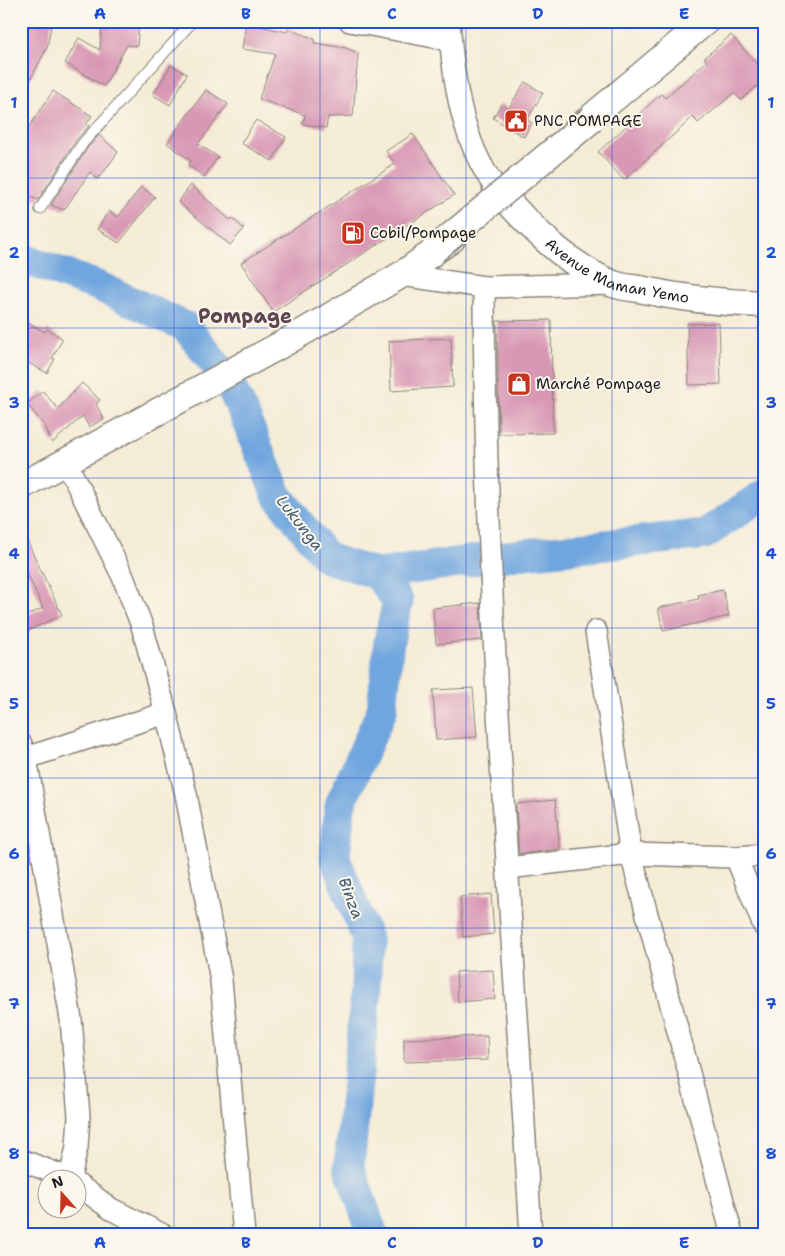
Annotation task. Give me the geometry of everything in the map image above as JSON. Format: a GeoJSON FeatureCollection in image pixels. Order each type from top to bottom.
{"type":"FeatureCollection","features":[{"type":"Feature","properties":{"kind":"street"},"geometry":{"type":"LineString","coordinates":[[350,21],[450,30],[468,134],[477,159],[502,196]]}},
{"type":"Feature","properties":{"kind":"street"},"geometry":{"type":"LineString","coordinates":[[21,486],[286,342],[401,275],[502,196],[694,28]]}},
{"type":"Feature","properties":{"kind":"street"},"geometry":{"type":"LineString","coordinates":[[434,250],[592,119]]}},
{"type":"Feature","properties":{"kind":"street","name":"Avenue Maman Yemo"},"geometry":{"type":"LineString","coordinates":[[502,196],[549,242],[578,264],[614,284],[661,294],[764,304]]}},
{"type":"Feature","properties":{"kind":"street"},"geometry":{"type":"LineString","coordinates":[[401,275],[484,287],[614,284]]}},
{"type":"Feature","properties":{"kind":"street"},"geometry":{"type":"LineString","coordinates":[[484,287],[490,541],[507,868],[531,1235]]}},
{"type":"Feature","properties":{"kind":"street"},"geometry":{"type":"LineString","coordinates":[[66,462],[123,577],[142,626],[186,794],[221,980],[244,1235]]}},
{"type":"Feature","properties":{"kind":"street"},"geometry":{"type":"LineString","coordinates":[[596,631],[632,854],[732,1235]]}},
{"type":"Feature","properties":{"kind":"street"},"geometry":{"type":"LineString","coordinates":[[72,1168],[77,1147],[79,1116],[71,1019],[23,751],[166,713]]}},
{"type":"Feature","properties":{"kind":"street"},"geometry":{"type":"LineString","coordinates":[[507,868],[632,854],[736,857],[764,855]]}},
{"type":"Feature","properties":{"kind":"street"},"geometry":{"type":"LineString","coordinates":[[736,857],[764,926]]}},
{"type":"Feature","properties":{"kind":"street"},"geometry":{"type":"LineString","coordinates":[[23,1166],[38,1170]]}},
{"type":"Feature","properties":{"kind":"street"},"geometry":{"type":"LineString","coordinates":[[88,1192],[112,1209],[163,1235]]}},
{"type":"Feature","properties":{"kind":"lane"},"geometry":{"type":"LineString","coordinates":[[40,209],[83,143],[193,21]]}},
{"type":"Feature","properties":{"kind":"building"},"geometry":{"type":"Polygon","coordinates":[[[21,21],[52,21],[47,48],[21,97],[21,21]]]}},
{"type":"Feature","properties":{"kind":"building"},"geometry":{"type":"Polygon","coordinates":[[[102,21],[139,21],[137,46],[127,45],[104,86],[65,63],[79,38],[100,50],[102,21]]]}},
{"type":"Feature","properties":{"kind":"building"},"geometry":{"type":"Polygon","coordinates":[[[246,23],[287,32],[288,29],[315,39],[314,43],[346,48],[358,53],[353,116],[328,117],[326,128],[303,124],[305,115],[259,99],[275,54],[242,49],[246,23]]]}},
{"type":"Feature","properties":{"kind":"building"},"geometry":{"type":"Polygon","coordinates":[[[731,35],[764,72],[764,80],[741,100],[734,93],[698,123],[693,117],[624,180],[598,152],[661,94],[665,98],[707,61],[704,58],[731,35]]]}},
{"type":"Feature","properties":{"kind":"building"},"geometry":{"type":"Polygon","coordinates":[[[171,65],[187,74],[170,105],[153,95],[171,65]]]}},
{"type":"Feature","properties":{"kind":"building"},"geometry":{"type":"Polygon","coordinates":[[[525,82],[543,93],[527,120],[532,123],[524,137],[493,118],[501,104],[508,109],[525,82]]]}},
{"type":"Feature","properties":{"kind":"building"},"geometry":{"type":"Polygon","coordinates":[[[206,90],[228,104],[198,144],[218,157],[204,177],[188,165],[191,161],[167,143],[206,90]]]}},
{"type":"Feature","properties":{"kind":"building"},"geometry":{"type":"Polygon","coordinates":[[[53,91],[92,116],[86,124],[89,126],[77,139],[38,200],[21,193],[21,139],[53,91]]]}},
{"type":"Feature","properties":{"kind":"building"},"geometry":{"type":"Polygon","coordinates":[[[256,120],[286,137],[272,161],[241,143],[256,120]]]}},
{"type":"Feature","properties":{"kind":"building"},"geometry":{"type":"Polygon","coordinates":[[[413,134],[454,195],[273,312],[241,263],[395,164],[386,151],[413,134]]]}},
{"type":"Feature","properties":{"kind":"building"},"geometry":{"type":"Polygon","coordinates":[[[99,135],[118,152],[97,179],[90,172],[64,210],[51,205],[88,147],[99,135]]]}},
{"type":"Feature","properties":{"kind":"building"},"geometry":{"type":"Polygon","coordinates":[[[191,185],[230,220],[232,218],[244,229],[230,245],[178,202],[191,185]]]}},
{"type":"Feature","properties":{"kind":"building"},"geometry":{"type":"Polygon","coordinates":[[[141,187],[155,197],[119,243],[97,229],[109,211],[118,217],[141,187]]]}},
{"type":"Feature","properties":{"kind":"building"},"geometry":{"type":"Polygon","coordinates":[[[21,319],[45,332],[47,329],[63,339],[52,358],[55,359],[47,373],[21,359],[21,319]]]}},
{"type":"Feature","properties":{"kind":"building"},"geometry":{"type":"Polygon","coordinates":[[[551,320],[553,433],[499,434],[497,321],[551,320]]]}},
{"type":"Feature","properties":{"kind":"building"},"geometry":{"type":"Polygon","coordinates":[[[719,323],[721,384],[689,385],[687,324],[719,323]]]}},
{"type":"Feature","properties":{"kind":"building"},"geometry":{"type":"Polygon","coordinates":[[[451,338],[453,387],[391,391],[389,341],[451,338]]]}},
{"type":"Feature","properties":{"kind":"building"},"geometry":{"type":"Polygon","coordinates":[[[82,383],[100,400],[96,404],[104,419],[89,427],[83,416],[52,443],[45,426],[27,404],[43,391],[58,409],[82,383]]]}},
{"type":"Feature","properties":{"kind":"building"},"geometry":{"type":"Polygon","coordinates":[[[21,528],[62,615],[21,634],[21,618],[43,608],[21,560],[21,528]]]}},
{"type":"Feature","properties":{"kind":"building"},"geometry":{"type":"Polygon","coordinates":[[[723,590],[729,616],[663,631],[658,608],[699,599],[698,595],[723,590]]]}},
{"type":"Feature","properties":{"kind":"building"},"geometry":{"type":"Polygon","coordinates":[[[480,603],[482,640],[436,644],[433,608],[480,603]]]}},
{"type":"Feature","properties":{"kind":"building"},"geometry":{"type":"Polygon","coordinates":[[[473,688],[477,737],[436,740],[433,690],[473,688]]]}},
{"type":"Feature","properties":{"kind":"building"},"geometry":{"type":"Polygon","coordinates":[[[555,800],[560,849],[519,854],[516,804],[555,800]]]}},
{"type":"Feature","properties":{"kind":"building"},"geometry":{"type":"Polygon","coordinates":[[[491,894],[494,934],[463,937],[460,897],[491,894]]]}},
{"type":"Feature","properties":{"kind":"building"},"geometry":{"type":"Polygon","coordinates":[[[493,970],[495,999],[458,1002],[456,972],[493,970]]]}},
{"type":"Feature","properties":{"kind":"building"},"geometry":{"type":"Polygon","coordinates":[[[487,1036],[488,1060],[404,1062],[404,1039],[487,1036]]]}},
{"type":"Feature","properties":{"kind":"waterway","name":"Lukunga"},"geometry":{"type":"LineString","coordinates":[[21,258],[98,286],[186,327],[225,376],[241,407],[277,495],[327,558],[377,574],[489,558],[705,534],[764,494]]}},
{"type":"Feature","properties":{"kind":"waterway","name":"Binza"},"geometry":{"type":"LineString","coordinates":[[373,1235],[349,1167],[366,991],[367,939],[335,858],[340,805],[382,710],[389,640],[398,601],[377,574]]}},
{"type":"Feature","properties":{"kind":"place","name":"PNC POMPAGE"},"geometry":{"type":"Point","coordinates":[516,121]}},
{"type":"Feature","properties":{"kind":"place","name":"Cobil/Pompage"},"geometry":{"type":"Point","coordinates":[353,233]}},
{"type":"Feature","properties":{"kind":"place","name":"Marché Pompage"},"geometry":{"type":"Point","coordinates":[519,384]}},
{"type":"Feature","properties":{"kind":"district","name":"Pompage"},"geometry":{"type":"Point","coordinates":[245,316]}}]}
